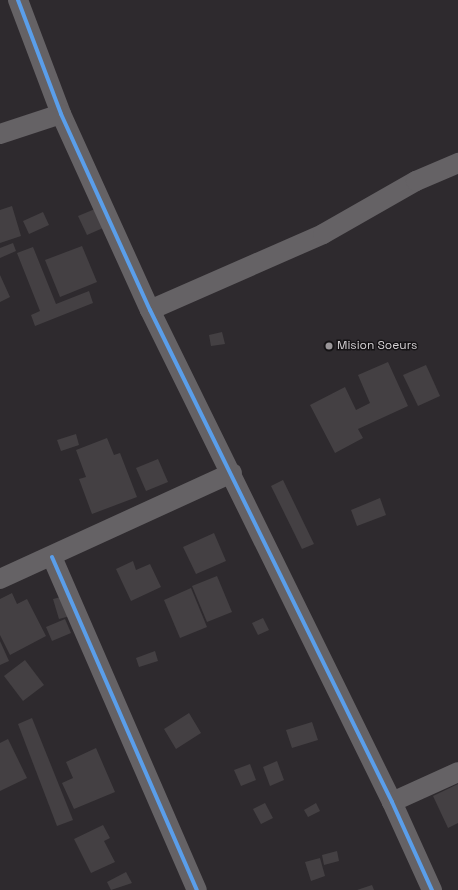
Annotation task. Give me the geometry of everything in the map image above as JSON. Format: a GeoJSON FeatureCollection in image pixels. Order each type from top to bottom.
{"type":"FeatureCollection","features":[{"type":"Feature","properties":{"kind":"street"},"geometry":{"type":"LineString","coordinates":[[18,0],[61,114],[150,310],[232,473],[392,802],[432,890]]}},
{"type":"Feature","properties":{"kind":"street"},"geometry":{"type":"LineString","coordinates":[[0,134],[61,114]]}},
{"type":"Feature","properties":{"kind":"street"},"geometry":{"type":"LineString","coordinates":[[150,310],[316,237],[416,181],[458,163]]}},
{"type":"Feature","properties":{"kind":"street"},"geometry":{"type":"LineString","coordinates":[[0,579],[232,473]]}},
{"type":"Feature","properties":{"kind":"street"},"geometry":{"type":"LineString","coordinates":[[52,556],[197,890]]}},
{"type":"Feature","properties":{"kind":"street"},"geometry":{"type":"LineString","coordinates":[[392,802],[458,772]]}},
{"type":"Feature","properties":{"kind":"building"},"geometry":{"type":"Polygon","coordinates":[[[12,206],[21,236],[0,243],[0,210],[12,206]]]}},
{"type":"Feature","properties":{"kind":"building"},"geometry":{"type":"Polygon","coordinates":[[[95,209],[103,228],[87,235],[78,216],[95,209]]]}},
{"type":"Feature","properties":{"kind":"building"},"geometry":{"type":"Polygon","coordinates":[[[43,212],[49,225],[29,234],[23,221],[43,212]]]}},
{"type":"Feature","properties":{"kind":"building"},"geometry":{"type":"Polygon","coordinates":[[[13,243],[16,251],[0,258],[0,248],[13,243]]]}},
{"type":"Feature","properties":{"kind":"building"},"geometry":{"type":"Polygon","coordinates":[[[82,246],[97,282],[60,297],[45,260],[82,246]]]}},
{"type":"Feature","properties":{"kind":"building"},"geometry":{"type":"Polygon","coordinates":[[[33,247],[56,304],[89,291],[93,303],[35,326],[31,315],[40,311],[17,253],[33,247]]]}},
{"type":"Feature","properties":{"kind":"building"},"geometry":{"type":"Polygon","coordinates":[[[0,275],[10,297],[0,302],[0,275]]]}},
{"type":"Feature","properties":{"kind":"building"},"geometry":{"type":"Polygon","coordinates":[[[222,332],[225,344],[211,346],[209,335],[222,332]]]}},
{"type":"Feature","properties":{"kind":"building"},"geometry":{"type":"Polygon","coordinates":[[[388,362],[408,406],[358,429],[363,438],[335,453],[310,405],[345,387],[356,410],[370,403],[358,375],[388,362]]]}},
{"type":"Feature","properties":{"kind":"building"},"geometry":{"type":"Polygon","coordinates":[[[426,365],[440,396],[418,406],[403,375],[426,365]]]}},
{"type":"Feature","properties":{"kind":"building"},"geometry":{"type":"Polygon","coordinates":[[[76,434],[79,445],[61,451],[57,440],[76,434]]]}},
{"type":"Feature","properties":{"kind":"building"},"geometry":{"type":"Polygon","coordinates":[[[107,438],[114,455],[120,453],[137,497],[92,514],[79,479],[86,477],[76,450],[107,438]]]}},
{"type":"Feature","properties":{"kind":"building"},"geometry":{"type":"Polygon","coordinates":[[[158,459],[168,482],[146,491],[136,468],[158,459]]]}},
{"type":"Feature","properties":{"kind":"building"},"geometry":{"type":"Polygon","coordinates":[[[283,480],[314,544],[302,549],[271,486],[283,480]]]}},
{"type":"Feature","properties":{"kind":"building"},"geometry":{"type":"Polygon","coordinates":[[[380,498],[386,515],[357,526],[351,510],[380,498]]]}},
{"type":"Feature","properties":{"kind":"building"},"geometry":{"type":"Polygon","coordinates":[[[214,533],[226,561],[196,574],[183,547],[214,533]]]}},
{"type":"Feature","properties":{"kind":"building"},"geometry":{"type":"Polygon","coordinates":[[[133,561],[136,570],[150,564],[161,587],[131,601],[116,569],[133,561]]]}},
{"type":"Feature","properties":{"kind":"building"},"geometry":{"type":"Polygon","coordinates":[[[217,576],[232,612],[207,622],[192,586],[217,576]]]}},
{"type":"Feature","properties":{"kind":"building"},"geometry":{"type":"Polygon","coordinates":[[[191,588],[207,627],[180,638],[164,600],[191,588]]]}},
{"type":"Feature","properties":{"kind":"building"},"geometry":{"type":"Polygon","coordinates":[[[12,593],[17,604],[27,599],[46,636],[10,655],[0,635],[0,599],[12,593]]]}},
{"type":"Feature","properties":{"kind":"building"},"geometry":{"type":"Polygon","coordinates":[[[65,596],[70,616],[59,619],[53,599],[65,596]]]}},
{"type":"Feature","properties":{"kind":"building"},"geometry":{"type":"Polygon","coordinates":[[[263,618],[269,630],[258,635],[252,623],[263,618]]]}},
{"type":"Feature","properties":{"kind":"building"},"geometry":{"type":"Polygon","coordinates":[[[65,619],[71,633],[52,641],[46,627],[65,619]]]}},
{"type":"Feature","properties":{"kind":"building"},"geometry":{"type":"Polygon","coordinates":[[[0,641],[9,661],[0,665],[0,641]]]}},
{"type":"Feature","properties":{"kind":"building"},"geometry":{"type":"Polygon","coordinates":[[[155,651],[158,661],[139,667],[136,658],[155,651]]]}},
{"type":"Feature","properties":{"kind":"building"},"geometry":{"type":"Polygon","coordinates":[[[25,660],[44,685],[23,701],[4,676],[25,660]]]}},
{"type":"Feature","properties":{"kind":"building"},"geometry":{"type":"Polygon","coordinates":[[[189,713],[201,733],[176,749],[164,729],[189,713]]]}},
{"type":"Feature","properties":{"kind":"building"},"geometry":{"type":"Polygon","coordinates":[[[32,718],[73,820],[57,826],[18,724],[32,718]]]}},
{"type":"Feature","properties":{"kind":"building"},"geometry":{"type":"Polygon","coordinates":[[[312,722],[318,740],[292,748],[286,730],[312,722]]]}},
{"type":"Feature","properties":{"kind":"building"},"geometry":{"type":"Polygon","coordinates":[[[8,739],[27,778],[0,791],[0,743],[8,739]]]}},
{"type":"Feature","properties":{"kind":"building"},"geometry":{"type":"Polygon","coordinates":[[[96,748],[115,792],[74,809],[62,783],[73,778],[66,762],[96,748]]]}},
{"type":"Feature","properties":{"kind":"building"},"geometry":{"type":"Polygon","coordinates":[[[277,761],[284,780],[270,786],[263,767],[277,761]]]}},
{"type":"Feature","properties":{"kind":"building"},"geometry":{"type":"Polygon","coordinates":[[[250,764],[256,780],[241,786],[234,770],[250,764]]]}},
{"type":"Feature","properties":{"kind":"building"},"geometry":{"type":"Polygon","coordinates":[[[458,784],[458,823],[448,828],[433,796],[458,784]]]}},
{"type":"Feature","properties":{"kind":"building"},"geometry":{"type":"Polygon","coordinates":[[[265,803],[273,818],[261,824],[253,809],[265,803]]]}},
{"type":"Feature","properties":{"kind":"building"},"geometry":{"type":"Polygon","coordinates":[[[316,803],[320,811],[308,817],[304,810],[316,803]]]}},
{"type":"Feature","properties":{"kind":"building"},"geometry":{"type":"Polygon","coordinates":[[[103,825],[110,838],[104,841],[115,862],[91,873],[74,839],[103,825]]]}},
{"type":"Feature","properties":{"kind":"building"},"geometry":{"type":"Polygon","coordinates":[[[337,851],[339,861],[324,865],[322,855],[337,851]]]}},
{"type":"Feature","properties":{"kind":"building"},"geometry":{"type":"Polygon","coordinates":[[[320,858],[325,876],[311,881],[305,862],[320,858]]]}},
{"type":"Feature","properties":{"kind":"building"},"geometry":{"type":"Polygon","coordinates":[[[126,872],[132,883],[111,890],[107,882],[126,872]]]}},
{"type":"Feature","properties":{"kind":"building"},"geometry":{"type":"Polygon","coordinates":[[[372,885],[374,890],[357,890],[372,885]]]}},
{"type":"Feature","properties":{"kind":"cycle path"},"geometry":{"type":"LineString","coordinates":[[18,0],[61,114],[150,310],[392,802],[432,890]]}},
{"type":"Feature","properties":{"kind":"cycle path"},"geometry":{"type":"LineString","coordinates":[[52,557],[197,890]]}},
{"type":"Feature","properties":{"kind":"place","name":"Mision Soeurs"},"geometry":{"type":"Point","coordinates":[329,346]}}]}
